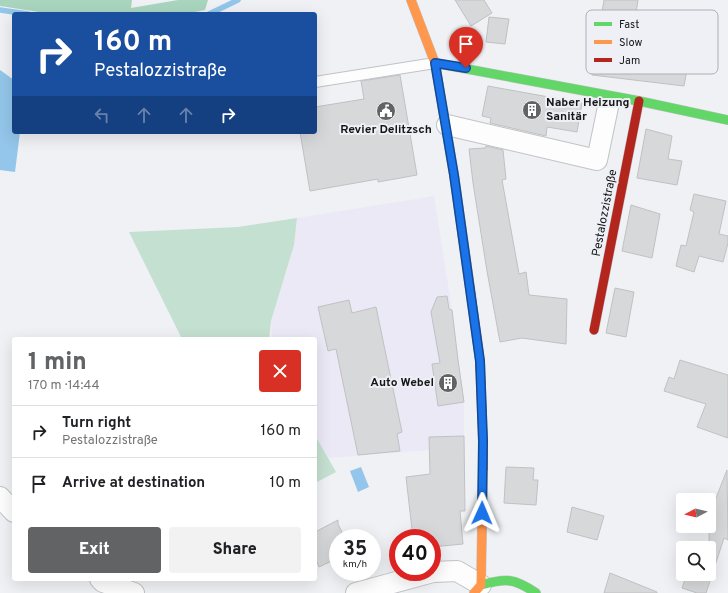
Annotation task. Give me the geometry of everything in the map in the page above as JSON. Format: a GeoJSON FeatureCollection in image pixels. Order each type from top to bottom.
{"type":"FeatureCollection","features":[{"type":"Feature","properties":{"kind":"street"},"geometry":{"type":"LineString","coordinates":[[411,0],[435,63],[447,125],[480,361],[483,441],[477,589]]}},
{"type":"Feature","properties":{"kind":"street"},"geometry":{"type":"LineString","coordinates":[[435,63],[639,101],[728,120]]}},
{"type":"Feature","properties":{"kind":"street","name":"Pestalozzistraße"},"geometry":{"type":"LineString","coordinates":[[594,330],[639,101]]}},
{"type":"Feature","properties":{"kind":"street"},"geometry":{"type":"LineString","coordinates":[[447,125],[597,160],[608,107]]}},
{"type":"Feature","properties":{"kind":"street"},"geometry":{"type":"LineString","coordinates":[[0,498],[12,510]]}},
{"type":"Feature","properties":{"kind":"street"},"geometry":{"type":"LineString","coordinates":[[356,593],[433,572],[457,571],[477,589]]}},
{"type":"Feature","properties":{"kind":"street"},"geometry":{"type":"LineString","coordinates":[[477,589],[500,580],[526,586],[536,593]]}},
{"type":"Feature","properties":{"kind":"street"},"geometry":{"type":"LineString","coordinates":[[103,581],[134,593]]}},
{"type":"Feature","properties":{"kind":"lane"},"geometry":{"type":"LineString","coordinates":[[317,82],[435,63]]}},
{"type":"Feature","properties":{"kind":"shaded area"},"geometry":{"type":"Polygon","coordinates":[[[434,196],[452,310],[464,402],[464,436],[430,437],[430,450],[329,458],[317,438],[317,337],[272,337],[271,321],[294,245],[297,218],[434,196]]]}},
{"type":"Feature","properties":{"kind":"green space"},"geometry":{"type":"Polygon","coordinates":[[[0,0],[132,0],[131,8],[178,0],[208,0],[205,10],[195,12],[39,12],[0,6],[0,0]]]}},
{"type":"Feature","properties":{"kind":"green space"},"geometry":{"type":"Polygon","coordinates":[[[297,218],[294,245],[271,321],[269,337],[181,337],[129,232],[238,227],[297,218]]]}},
{"type":"Feature","properties":{"kind":"green space"},"geometry":{"type":"Polygon","coordinates":[[[317,439],[336,472],[317,482],[317,439]]]}},
{"type":"Feature","properties":{"kind":"water"},"geometry":{"type":"Polygon","coordinates":[[[0,70],[12,79],[12,134],[20,134],[15,172],[0,170],[0,70]]]}},
{"type":"Feature","properties":{"kind":"water"},"geometry":{"type":"Polygon","coordinates":[[[361,467],[369,487],[358,492],[350,471],[361,467]]]}},
{"type":"Feature","properties":{"kind":"building"},"geometry":{"type":"Polygon","coordinates":[[[455,0],[484,0],[492,13],[471,26],[455,0]]]}},
{"type":"Feature","properties":{"kind":"building"},"geometry":{"type":"Polygon","coordinates":[[[604,0],[638,0],[636,10],[602,10],[604,0]]]}},
{"type":"Feature","properties":{"kind":"building"},"geometry":{"type":"Polygon","coordinates":[[[489,17],[509,19],[505,44],[486,42],[489,17]]]}},
{"type":"Feature","properties":{"kind":"building"},"geometry":{"type":"Polygon","coordinates":[[[592,74],[686,74],[684,86],[592,74]]]}},
{"type":"Feature","properties":{"kind":"building","name":"Revier Delitzsch"},"geometry":{"type":"Polygon","coordinates":[[[400,75],[417,175],[378,182],[378,179],[310,191],[300,134],[317,134],[317,107],[364,99],[361,81],[400,75]]]}},
{"type":"Feature","properties":{"kind":"building","name":"Naber Heizung Sanitär"},"geometry":{"type":"Polygon","coordinates":[[[488,86],[582,103],[577,132],[547,127],[546,136],[490,123],[491,118],[482,116],[488,86]]]}},
{"type":"Feature","properties":{"kind":"building"},"geometry":{"type":"Polygon","coordinates":[[[646,129],[672,136],[668,159],[682,161],[677,185],[637,178],[646,129]]]}},
{"type":"Feature","properties":{"kind":"building"},"geometry":{"type":"Polygon","coordinates":[[[486,146],[503,150],[506,179],[502,180],[519,274],[526,272],[529,295],[567,299],[566,344],[522,338],[500,342],[487,271],[469,149],[485,148],[486,146]]]}},
{"type":"Feature","properties":{"kind":"building"},"geometry":{"type":"Polygon","coordinates":[[[694,194],[726,201],[719,234],[728,236],[728,243],[723,262],[699,256],[694,272],[676,266],[681,245],[686,246],[694,212],[690,210],[694,194]]]}},
{"type":"Feature","properties":{"kind":"building"},"geometry":{"type":"Polygon","coordinates":[[[631,205],[660,214],[652,258],[622,251],[631,205]]]}},
{"type":"Feature","properties":{"kind":"building"},"geometry":{"type":"Polygon","coordinates":[[[615,288],[634,292],[626,337],[606,333],[615,288]]]}},
{"type":"Feature","properties":{"kind":"building"},"geometry":{"type":"Polygon","coordinates":[[[447,296],[449,309],[452,310],[464,402],[438,406],[432,364],[440,363],[431,312],[437,297],[447,296]]]}},
{"type":"Feature","properties":{"kind":"building"},"geometry":{"type":"Polygon","coordinates":[[[349,300],[352,313],[376,307],[402,432],[397,434],[400,451],[358,455],[336,349],[328,351],[318,307],[349,300]]]}},
{"type":"Feature","properties":{"kind":"building"},"geometry":{"type":"Polygon","coordinates":[[[680,360],[728,375],[728,438],[697,427],[706,404],[664,391],[669,377],[674,379],[680,360]]]}},
{"type":"Feature","properties":{"kind":"building"},"geometry":{"type":"Polygon","coordinates":[[[464,436],[465,511],[460,511],[463,544],[441,546],[441,529],[412,529],[406,477],[430,474],[429,437],[464,436]]]}},
{"type":"Feature","properties":{"kind":"building"},"geometry":{"type":"Polygon","coordinates":[[[506,467],[534,468],[533,480],[538,480],[536,505],[504,503],[506,467]]]}},
{"type":"Feature","properties":{"kind":"building"},"geometry":{"type":"Polygon","coordinates":[[[727,470],[728,540],[724,538],[716,562],[716,541],[709,541],[709,533],[716,533],[716,498],[727,470]]]}},
{"type":"Feature","properties":{"kind":"building"},"geometry":{"type":"Polygon","coordinates":[[[572,507],[604,516],[597,540],[567,532],[572,507]]]}},
{"type":"Feature","properties":{"kind":"building"},"geometry":{"type":"Polygon","coordinates":[[[338,520],[340,529],[329,529],[329,562],[319,567],[317,562],[317,531],[338,520]]]}},
{"type":"Feature","properties":{"kind":"building"},"geometry":{"type":"Polygon","coordinates":[[[610,573],[657,592],[657,593],[604,593],[610,573]]]}},
{"type":"Feature","properties":{"kind":"building"},"geometry":{"type":"Polygon","coordinates":[[[684,581],[710,581],[706,593],[697,593],[682,588],[684,581]]]}},
{"type":"Feature","properties":{"kind":"waterway"},"geometry":{"type":"LineString","coordinates":[[213,12],[238,0]]}},
{"type":"Feature","properties":{"kind":"waterway"},"geometry":{"type":"LineString","coordinates":[[0,10],[14,12]]}},
{"type":"Feature","properties":{"kind":"traffic: fast"},"geometry":{"type":"LineString","coordinates":[[435,63],[639,101],[728,120]]}},
{"type":"Feature","properties":{"kind":"traffic: fast"},"geometry":{"type":"LineString","coordinates":[[481,585],[504,580],[522,584],[536,593]]}},
{"type":"Feature","properties":{"kind":"traffic: slow"},"geometry":{"type":"LineString","coordinates":[[411,0],[435,63],[454,175],[470,288]]}},
{"type":"Feature","properties":{"kind":"traffic: slow"},"geometry":{"type":"LineString","coordinates":[[474,593],[481,585],[483,469]]}},
{"type":"Feature","properties":{"kind":"traffic: jam"},"geometry":{"type":"LineString","coordinates":[[594,330],[639,101]]}},
{"type":"Feature","properties":{"kind":"traffic: jam"},"geometry":{"type":"LineString","coordinates":[[470,288],[480,361],[483,469]]}},
{"type":"Feature","properties":{"kind":"place","name":"Naber Heizung Sanitär"},"geometry":{"type":"Point","coordinates":[532,110]}},
{"type":"Feature","properties":{"kind":"place","name":"Revier Delitzsch"},"geometry":{"type":"Point","coordinates":[386,111]}},
{"type":"Feature","properties":{"kind":"place","name":"Auto Webel"},"geometry":{"type":"Point","coordinates":[448,383]}},
{"type":"Feature","properties":{"kind":"route"},"geometry":{"type":"LineString","coordinates":[[466,68],[435,63],[447,125],[480,361],[483,441],[482,513]]}}]}
